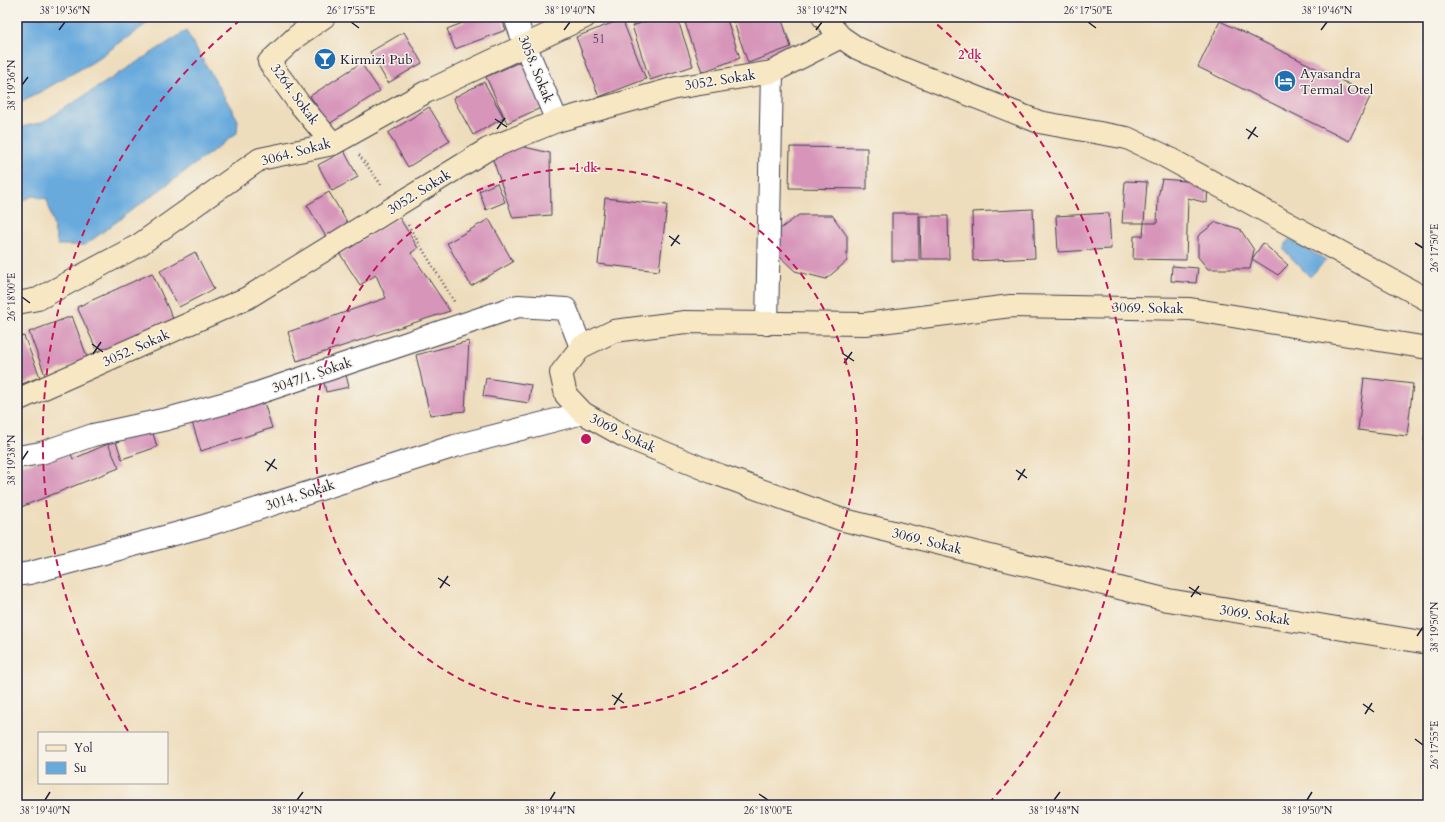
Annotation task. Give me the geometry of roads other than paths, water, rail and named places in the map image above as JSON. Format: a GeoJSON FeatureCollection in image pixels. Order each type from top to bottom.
{"type":"FeatureCollection","features":[{"type":"Feature","properties":{"kind":"street","name":"3264. Sokak"},"geometry":{"type":"LineString","coordinates":[[324,17],[297,36],[269,62],[298,102],[339,140]]}},
{"type":"Feature","properties":{"kind":"street","name":"3058. Sokak"},"geometry":{"type":"LineString","coordinates":[[515,17],[525,45],[557,121]]}},
{"type":"Feature","properties":{"kind":"street","name":"3064. Sokak"},"geometry":{"type":"LineString","coordinates":[[17,302],[38,299],[139,245],[260,159],[339,140],[426,92],[585,17]]}},
{"type":"Feature","properties":{"kind":"street"},"geometry":{"type":"LineString","coordinates":[[823,17],[841,37],[857,48],[899,67],[1039,122],[1127,138],[1161,154],[1428,300]]}},
{"type":"Feature","properties":{"kind":"street","name":"3052. Sokak"},"geometry":{"type":"LineString","coordinates":[[17,400],[247,298],[488,149],[557,121],[676,88],[772,72],[841,37]]}},
{"type":"Feature","properties":{"kind":"street"},"geometry":{"type":"LineString","coordinates":[[767,324],[772,72]]}},
{"type":"Feature","properties":{"kind":"street","name":"3047/1. Sokak"},"geometry":{"type":"LineString","coordinates":[[17,456],[41,453],[93,435],[167,419],[240,400],[518,306],[566,308],[581,347]]}},
{"type":"Feature","properties":{"kind":"street","name":"3069. Sokak"},"geometry":{"type":"LineString","coordinates":[[1428,348],[1190,309],[1011,306],[865,324],[685,322],[614,331],[581,347],[562,373],[566,394],[583,413],[624,436],[714,473],[840,519],[1168,600],[1428,643]]}},
{"type":"Feature","properties":{"kind":"street","name":"3014. Sokak"},"geometry":{"type":"LineString","coordinates":[[17,575],[30,574],[201,527],[455,446],[583,413]]}},
{"type":"Feature","properties":{"kind":"water"},"geometry":{"type":"Polygon","coordinates":[[[17,17],[156,17],[93,62],[17,105],[17,17]]]}},
{"type":"Feature","properties":{"kind":"water"},"geometry":{"type":"Polygon","coordinates":[[[186,31],[238,120],[237,133],[85,245],[58,245],[47,199],[32,196],[17,204],[17,128],[43,122],[186,31]]]}},
{"type":"Feature","properties":{"kind":"water"},"geometry":{"type":"Polygon","coordinates":[[[1289,239],[1326,260],[1310,277],[1283,249],[1289,239]]]}},
{"type":"Feature","properties":{"kind":"place","name":"Kirmizi Pub"},"geometry":{"type":"Point","coordinates":[325,59]}},
{"type":"Feature","properties":{"kind":"place","name":"Ayasandra Termal Otel"},"geometry":{"type":"Point","coordinates":[1285,81]}}]}
